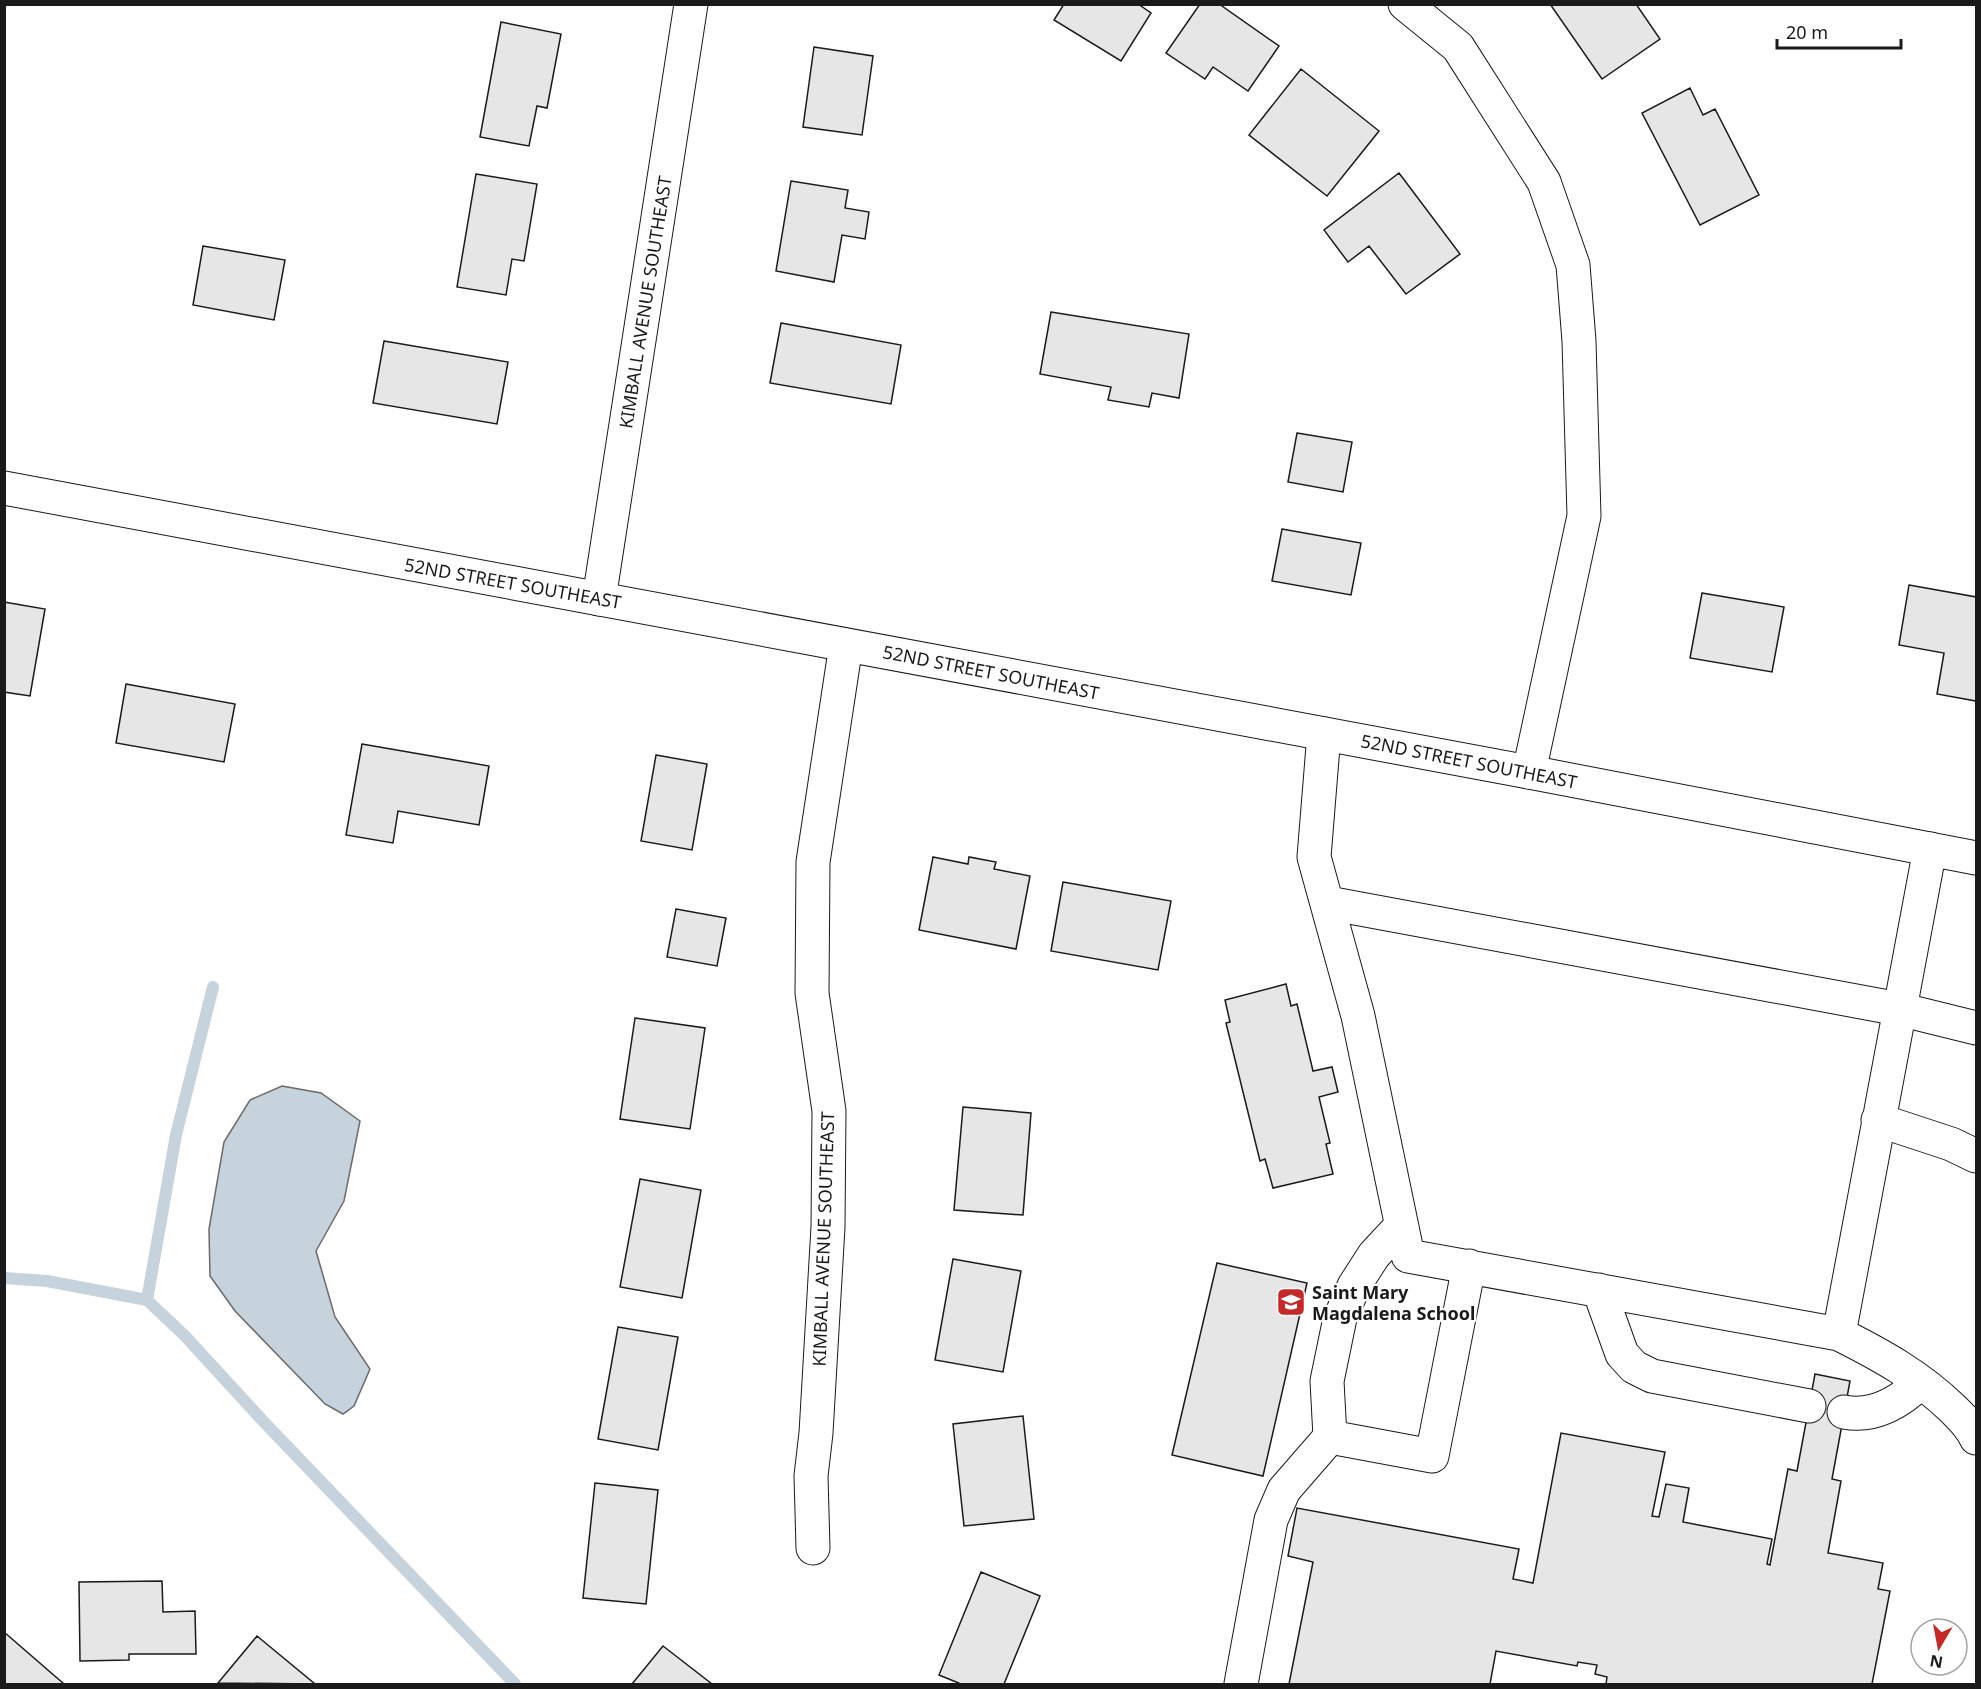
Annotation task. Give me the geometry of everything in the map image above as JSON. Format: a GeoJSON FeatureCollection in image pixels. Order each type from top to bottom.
{"type":"FeatureCollection","features":[{"type":"Feature","properties":{"kind":"street","name":"KIMBALL AVENUE SOUTHEAST"},"geometry":{"type":"LineString","coordinates":[[599,599],[691,4]]}},
{"type":"Feature","properties":{"kind":"street"},"geometry":{"type":"LineString","coordinates":[[1405,4],[1458,47],[1544,182],[1573,265],[1579,341],[1584,516],[1529,772]]}},
{"type":"Feature","properties":{"kind":"street","name":"52ND STREET SOUTHEAST"},"geometry":{"type":"LineString","coordinates":[[4,488],[1529,772],[1977,858]]}},
{"type":"Feature","properties":{"kind":"street","name":"KIMBALL AVENUE SOUTHEAST"},"geometry":{"type":"LineString","coordinates":[[813,1548],[811,1476],[816,1433],[828,1227],[829,1112],[812,993],[813,862],[846,645]]}},
{"type":"Feature","properties":{"kind":"street"},"geometry":{"type":"LineString","coordinates":[[1324,734],[1314,857],[1358,1016],[1408,1256],[1839,1334],[1889,1359],[1935,1392],[1972,1428],[1977,1438]]}},
{"type":"Feature","properties":{"kind":"street"},"geometry":{"type":"LineString","coordinates":[[1839,1334],[1930,849]]}},
{"type":"Feature","properties":{"kind":"street"},"geometry":{"type":"LineString","coordinates":[[1328,903],[1899,1009],[1977,1028]]}},
{"type":"Feature","properties":{"kind":"street"},"geometry":{"type":"LineString","coordinates":[[1878,1120],[1951,1144],[1977,1156]]}},
{"type":"Feature","properties":{"kind":"street"},"geometry":{"type":"LineString","coordinates":[[1241,1684],[1271,1520],[1284,1490],[1330,1437],[1327,1381],[1340,1318],[1354,1286],[1374,1255],[1401,1226]]}},
{"type":"Feature","properties":{"kind":"street"},"geometry":{"type":"LineString","coordinates":[[1330,1437],[1432,1456],[1469,1266]]}},
{"type":"Feature","properties":{"kind":"street"},"geometry":{"type":"LineString","coordinates":[[1599,1290],[1622,1354],[1634,1367],[1652,1376],[1809,1406]]}},
{"type":"Feature","properties":{"kind":"street"},"geometry":{"type":"LineString","coordinates":[[1844,1413],[1870,1412],[1891,1405],[1921,1382]]}},
{"type":"Feature","properties":{"kind":"shaded area"},"geometry":{"type":"Polygon","coordinates":[[[282,1086],[321,1093],[360,1121],[344,1201],[316,1251],[335,1317],[370,1369],[354,1406],[343,1414],[325,1404],[235,1311],[210,1276],[209,1229],[224,1142],[250,1100],[282,1086]]]}},
{"type":"Feature","properties":{"kind":"building"},"geometry":{"type":"Polygon","coordinates":[[[1064,4],[1138,4],[1151,13],[1121,61],[1054,20],[1064,4]]]}},
{"type":"Feature","properties":{"kind":"building"},"geometry":{"type":"Polygon","coordinates":[[[1200,4],[1219,4],[1279,46],[1248,91],[1213,67],[1205,79],[1166,53],[1200,4]]]}},
{"type":"Feature","properties":{"kind":"building"},"geometry":{"type":"Polygon","coordinates":[[[1550,4],[1636,4],[1660,39],[1602,79],[1550,4]]]}},
{"type":"Feature","properties":{"kind":"building"},"geometry":{"type":"Polygon","coordinates":[[[501,22],[561,34],[547,108],[537,106],[529,146],[480,137],[501,22]]]}},
{"type":"Feature","properties":{"kind":"building"},"geometry":{"type":"Polygon","coordinates":[[[814,47],[873,56],[862,135],[803,127],[814,47]]]}},
{"type":"Feature","properties":{"kind":"building"},"geometry":{"type":"Polygon","coordinates":[[[1301,69],[1379,131],[1327,196],[1249,135],[1301,69]]]}},
{"type":"Feature","properties":{"kind":"building"},"geometry":{"type":"Polygon","coordinates":[[[1690,88],[1703,115],[1715,109],[1759,195],[1700,225],[1642,113],[1690,88]]]}},
{"type":"Feature","properties":{"kind":"building"},"geometry":{"type":"Polygon","coordinates":[[[1399,173],[1460,254],[1406,294],[1369,246],[1348,262],[1324,230],[1399,173]]]}},
{"type":"Feature","properties":{"kind":"building"},"geometry":{"type":"Polygon","coordinates":[[[476,174],[537,184],[524,261],[512,259],[506,295],[457,287],[476,174]]]}},
{"type":"Feature","properties":{"kind":"building"},"geometry":{"type":"Polygon","coordinates":[[[791,181],[848,190],[845,208],[869,212],[865,239],[842,235],[834,282],[776,271],[791,181]]]}},
{"type":"Feature","properties":{"kind":"building"},"geometry":{"type":"Polygon","coordinates":[[[203,246],[285,260],[274,320],[193,305],[203,246]]]}},
{"type":"Feature","properties":{"kind":"building"},"geometry":{"type":"Polygon","coordinates":[[[1051,312],[1189,334],[1179,398],[1152,393],[1149,407],[1108,400],[1111,387],[1040,374],[1051,312]]]}},
{"type":"Feature","properties":{"kind":"building"},"geometry":{"type":"Polygon","coordinates":[[[781,323],[901,345],[891,404],[770,383],[781,323]]]}},
{"type":"Feature","properties":{"kind":"building"},"geometry":{"type":"Polygon","coordinates":[[[384,341],[508,362],[497,424],[373,403],[384,341]]]}},
{"type":"Feature","properties":{"kind":"building"},"geometry":{"type":"Polygon","coordinates":[[[1297,433],[1352,442],[1343,492],[1288,482],[1297,433]]]}},
{"type":"Feature","properties":{"kind":"building"},"geometry":{"type":"Polygon","coordinates":[[[1282,529],[1361,543],[1351,595],[1272,581],[1282,529]]]}},
{"type":"Feature","properties":{"kind":"building"},"geometry":{"type":"Polygon","coordinates":[[[1909,585],[1976,597],[1976,701],[1937,694],[1944,653],[1899,645],[1909,585]]]}},
{"type":"Feature","properties":{"kind":"building"},"geometry":{"type":"Polygon","coordinates":[[[1702,593],[1784,607],[1772,672],[1690,658],[1702,593]]]}},
{"type":"Feature","properties":{"kind":"building"},"geometry":{"type":"Polygon","coordinates":[[[4,602],[45,609],[30,696],[4,692],[4,602]]]}},
{"type":"Feature","properties":{"kind":"building"},"geometry":{"type":"Polygon","coordinates":[[[126,684],[235,704],[224,762],[116,743],[126,684]]]}},
{"type":"Feature","properties":{"kind":"building"},"geometry":{"type":"Polygon","coordinates":[[[362,744],[489,766],[479,825],[398,811],[393,843],[346,835],[362,744]]]}},
{"type":"Feature","properties":{"kind":"building"},"geometry":{"type":"Polygon","coordinates":[[[656,755],[707,764],[692,850],[641,841],[656,755]]]}},
{"type":"Feature","properties":{"kind":"building"},"geometry":{"type":"Polygon","coordinates":[[[933,857],[968,864],[969,857],[996,862],[994,869],[1030,876],[1016,949],[919,930],[933,857]]]}},
{"type":"Feature","properties":{"kind":"building"},"geometry":{"type":"Polygon","coordinates":[[[1063,882],[1171,901],[1158,970],[1051,951],[1063,882]]]}},
{"type":"Feature","properties":{"kind":"building"},"geometry":{"type":"Polygon","coordinates":[[[676,909],[726,918],[717,966],[667,957],[676,909]]]}},
{"type":"Feature","properties":{"kind":"building"},"geometry":{"type":"Polygon","coordinates":[[[1286,984],[1291,1006],[1297,1004],[1313,1071],[1332,1067],[1338,1092],[1319,1097],[1330,1143],[1326,1144],[1333,1174],[1273,1188],[1265,1159],[1260,1161],[1226,1023],[1230,1022],[1225,1000],[1286,984]]]}},
{"type":"Feature","properties":{"kind":"building"},"geometry":{"type":"Polygon","coordinates":[[[635,1018],[705,1028],[690,1129],[620,1119],[635,1018]]]}},
{"type":"Feature","properties":{"kind":"building"},"geometry":{"type":"Polygon","coordinates":[[[963,1107],[1031,1113],[1023,1215],[954,1210],[963,1107]]]}},
{"type":"Feature","properties":{"kind":"building"},"geometry":{"type":"Polygon","coordinates":[[[640,1179],[701,1190],[682,1298],[620,1287],[640,1179]]]}},
{"type":"Feature","properties":{"kind":"building"},"geometry":{"type":"Polygon","coordinates":[[[953,1259],[1021,1271],[1003,1372],[935,1360],[953,1259]]]}},
{"type":"Feature","properties":{"kind":"building"},"geometry":{"type":"Polygon","coordinates":[[[1217,1263],[1307,1283],[1263,1476],[1172,1455],[1217,1263]]]}},
{"type":"Feature","properties":{"kind":"building"},"geometry":{"type":"Polygon","coordinates":[[[618,1327],[678,1337],[658,1450],[598,1439],[618,1327]]]}},
{"type":"Feature","properties":{"kind":"building"},"geometry":{"type":"Polygon","coordinates":[[[1815,1374],[1850,1381],[1832,1479],[1841,1481],[1828,1553],[1883,1563],[1878,1589],[1890,1591],[1872,1684],[1606,1684],[1607,1677],[1595,1674],[1597,1665],[1578,1662],[1577,1666],[1496,1651],[1490,1684],[1289,1684],[1313,1562],[1288,1556],[1297,1508],[1519,1549],[1513,1579],[1533,1583],[1561,1433],[1665,1452],[1652,1516],[1659,1517],[1666,1484],[1689,1488],[1683,1522],[1772,1539],[1767,1564],[1770,1565],[1788,1469],[1797,1471],[1815,1374]]]}},
{"type":"Feature","properties":{"kind":"building"},"geometry":{"type":"Polygon","coordinates":[[[1023,1416],[1034,1519],[964,1526],[953,1424],[1023,1416]]]}},
{"type":"Feature","properties":{"kind":"building"},"geometry":{"type":"Polygon","coordinates":[[[595,1483],[658,1490],[646,1604],[583,1598],[595,1483]]]}},
{"type":"Feature","properties":{"kind":"building"},"geometry":{"type":"Polygon","coordinates":[[[981,1572],[1040,1596],[1004,1684],[961,1684],[939,1675],[981,1572]]]}},
{"type":"Feature","properties":{"kind":"building"},"geometry":{"type":"Polygon","coordinates":[[[162,1581],[163,1612],[195,1611],[196,1654],[129,1654],[129,1660],[80,1661],[79,1582],[162,1581]]]}},
{"type":"Feature","properties":{"kind":"building"},"geometry":{"type":"Polygon","coordinates":[[[4,1632],[64,1684],[4,1684],[4,1632]]]}},
{"type":"Feature","properties":{"kind":"building"},"geometry":{"type":"Polygon","coordinates":[[[257,1636],[315,1684],[218,1683],[257,1636]]]}},
{"type":"Feature","properties":{"kind":"building"},"geometry":{"type":"Polygon","coordinates":[[[663,1646],[712,1684],[632,1684],[663,1646]]]}},
{"type":"Feature","properties":{"kind":"waterway"},"geometry":{"type":"LineString","coordinates":[[147,1300],[176,1135],[213,987]]}},
{"type":"Feature","properties":{"kind":"waterway"},"geometry":{"type":"LineString","coordinates":[[4,1278],[47,1281],[147,1300],[185,1336],[263,1421],[515,1684]]}},
{"type":"Feature","properties":{"kind":"place","name":"Saint Mary Magdalena School"},"geometry":{"type":"Point","coordinates":[1291,1302]}}]}
